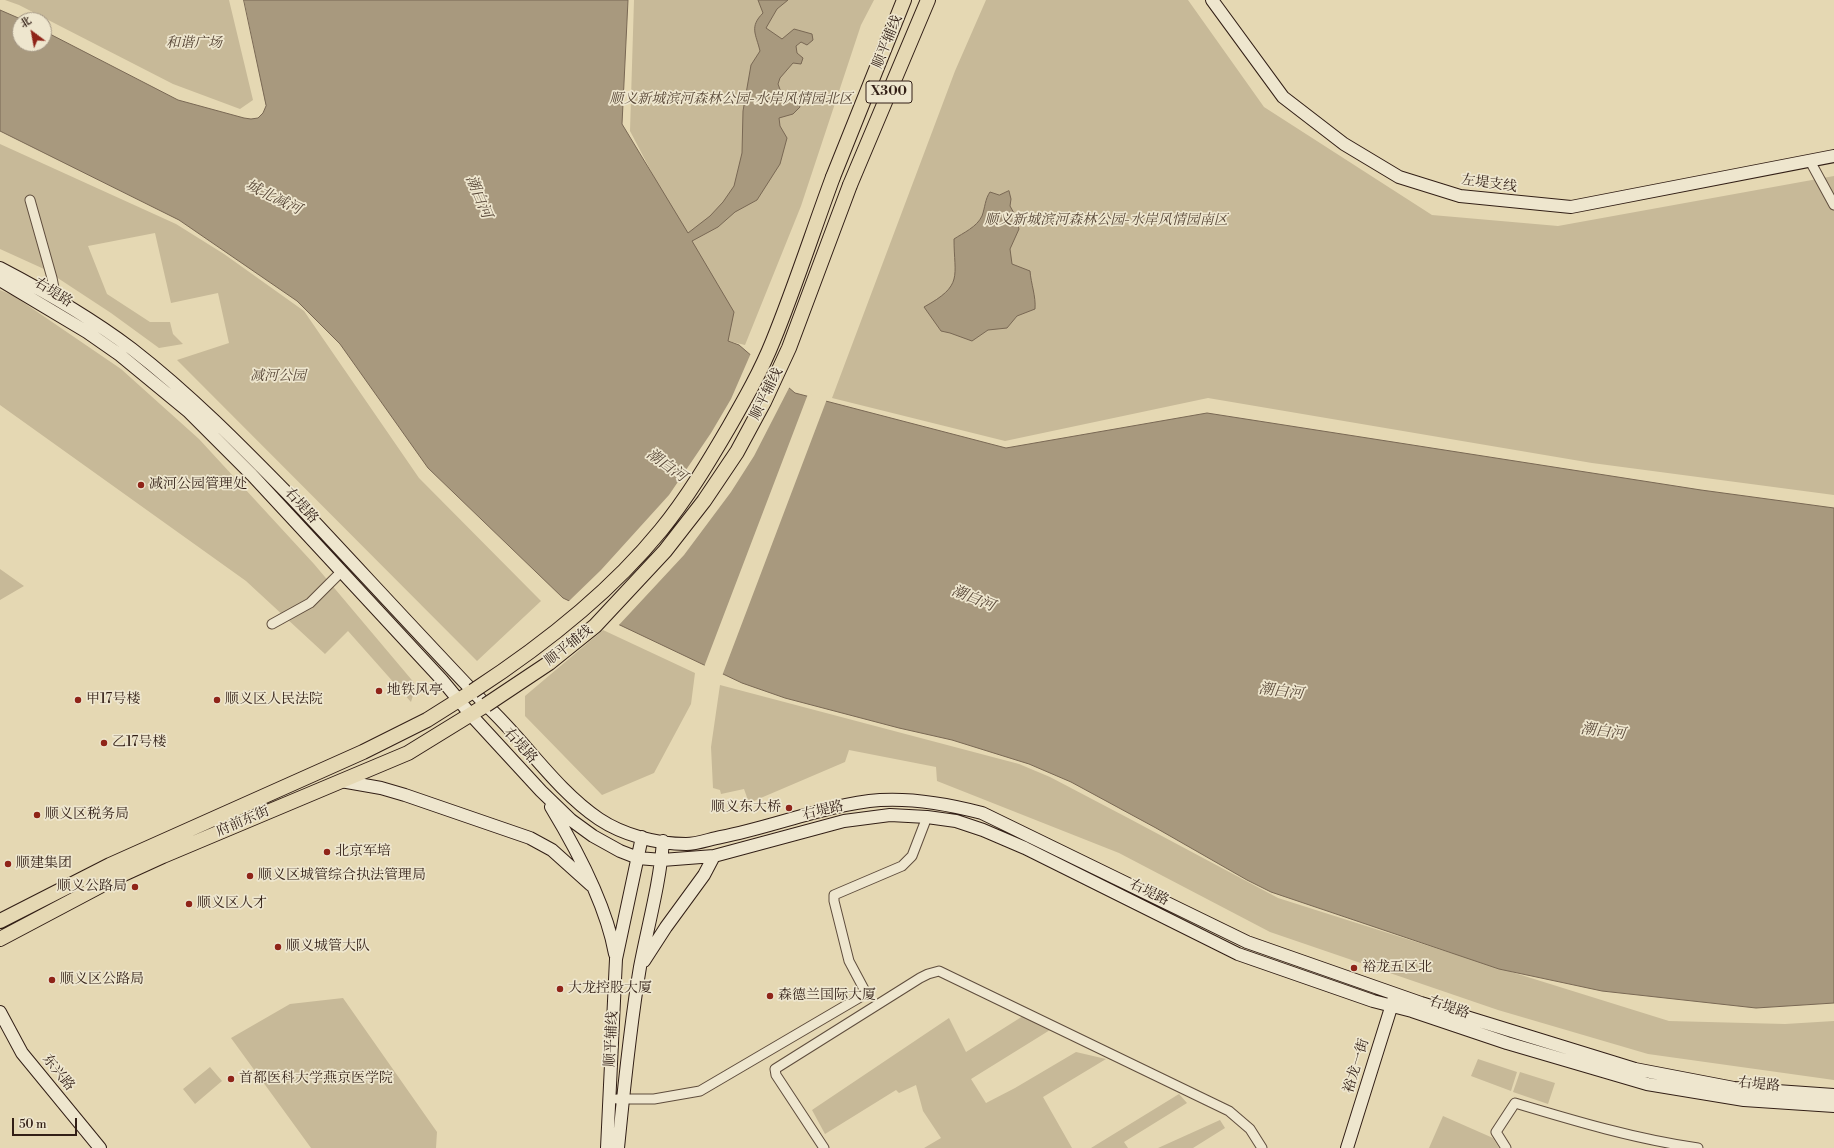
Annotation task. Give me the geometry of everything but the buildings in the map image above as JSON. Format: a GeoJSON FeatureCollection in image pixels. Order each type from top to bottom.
{"type":"FeatureCollection","features":[{"type":"Feature","properties":{"kind":"main road","name":"顺平辅线"},"geometry":{"type":"LineString","coordinates":[[473,691],[537,647],[583,609],[620,574],[661,530],[701,476],[752,387],[773,342],[833,177],[904,0]]}},
{"type":"Feature","properties":{"kind":"main road","name":"顺平辅线"},"geometry":{"type":"LineString","coordinates":[[486,706],[549,663],[595,626],[665,551],[704,501],[737,452],[764,402],[789,348],[850,185],[928,0]]}},
{"type":"Feature","properties":{"kind":"main road","name":"左堤支线"},"geometry":{"type":"LineString","coordinates":[[1212,0],[1283,97],[1344,144],[1399,177],[1460,196],[1572,207],[1834,156]]}},
{"type":"Feature","properties":{"kind":"main road","name":"右堤路"},"geometry":{"type":"LineString","coordinates":[[0,268],[56,298],[132,349],[196,403],[235,439],[486,706],[509,726],[574,798],[600,819],[625,832],[642,837],[686,844],[738,834],[833,809],[880,800],[917,800],[949,805],[982,813],[1247,942],[1507,1043],[1648,1084],[1744,1100],[1834,1106]]}},
{"type":"Feature","properties":{"kind":"main road","name":"右堤路"},"geometry":{"type":"LineString","coordinates":[[0,280],[93,336],[120,355],[188,411],[252,475],[460,700],[471,715],[541,791],[571,820],[593,836],[620,851],[638,858],[662,860],[714,856],[844,821],[890,815],[927,817],[963,823],[984,830],[1018,845],[1238,954],[1326,985],[1488,1024],[1635,1069],[1734,1088],[1834,1095]]}},
{"type":"Feature","properties":{"kind":"main road","name":"府前东街"},"geometry":{"type":"LineString","coordinates":[[0,921],[110,865],[363,752],[427,720],[473,691]]}},
{"type":"Feature","properties":{"kind":"main road","name":"府前东街"},"geometry":{"type":"LineString","coordinates":[[0,939],[117,877],[163,856],[408,753],[486,706]]}},
{"type":"Feature","properties":{"kind":"main road"},"geometry":{"type":"LineString","coordinates":[[342,782],[381,788],[406,795],[530,838],[552,850],[591,885]]}},
{"type":"Feature","properties":{"kind":"main road"},"geometry":{"type":"LineString","coordinates":[[541,791],[567,834],[606,918],[616,959]]}},
{"type":"Feature","properties":{"kind":"main road","name":"顺平辅线"},"geometry":{"type":"LineString","coordinates":[[607,1148],[616,959],[642,837]]}},
{"type":"Feature","properties":{"kind":"main road","name":"顺平辅线"},"geometry":{"type":"LineString","coordinates":[[618,1148],[640,967],[662,860],[663,841]]}},
{"type":"Feature","properties":{"kind":"main road"},"geometry":{"type":"LineString","coordinates":[[640,967],[666,927],[708,869],[714,856]]}},
{"type":"Feature","properties":{"kind":"main road","name":"裕龙一街"},"geometry":{"type":"LineString","coordinates":[[1347,1148],[1393,1000]]}},
{"type":"Feature","properties":{"kind":"main road","name":"东兴路"},"geometry":{"type":"LineString","coordinates":[[0,1012],[22,1053],[100,1148]]}},
{"type":"Feature","properties":{"kind":"street"},"geometry":{"type":"LineString","coordinates":[[1810,161],[1834,205]]}},
{"type":"Feature","properties":{"kind":"street"},"geometry":{"type":"LineString","coordinates":[[30,200],[52,278],[56,298]]}},
{"type":"Feature","properties":{"kind":"street"},"geometry":{"type":"LineString","coordinates":[[272,624],[310,603],[341,572]]}},
{"type":"Feature","properties":{"kind":"street"},"geometry":{"type":"LineString","coordinates":[[609,1099],[654,1099],[700,1091],[862,996],[865,990],[849,961],[834,900],[834,894],[902,866],[912,856],[927,817]]}},
{"type":"Feature","properties":{"kind":"street"},"geometry":{"type":"LineString","coordinates":[[824,1148],[776,1075],[775,1069],[920,978],[939,971],[1229,1111],[1250,1129],[1262,1148]]}},
{"type":"Feature","properties":{"kind":"street"},"geometry":{"type":"LineString","coordinates":[[1506,1148],[1496,1132],[1515,1103],[1602,1128],[1674,1145],[1698,1148]]}},
{"type":"Feature","properties":{"kind":"green space","name":"和谐广场"},"geometry":{"type":"Polygon","coordinates":[[[5,0],[229,0],[253,100],[240,109],[173,84],[52,22],[52,12],[33,12],[5,0]]]}},
{"type":"Feature","properties":{"kind":"green space","name":"顺义新城滨河森林公园-水岸风情园北区"},"geometry":{"type":"Polygon","coordinates":[[[634,0],[874,0],[861,25],[801,206],[745,345],[728,341],[676,219],[630,131],[634,0]]]}},
{"type":"Feature","properties":{"kind":"green space","name":"顺义新城滨河森林公园-水岸风情园南区"},"geometry":{"type":"Polygon","coordinates":[[[986,0],[1188,0],[1264,107],[1432,215],[1558,226],[1834,176],[1834,495],[1592,463],[1208,398],[1005,441],[832,398],[955,71],[986,0]]]}},
{"type":"Feature","properties":{"kind":"green space","name":"减河公园"},"geometry":{"type":"Polygon","coordinates":[[[0,144],[176,224],[224,254],[304,311],[419,478],[541,601],[477,661],[177,360],[229,343],[218,293],[171,303],[155,233],[88,246],[107,294],[150,322],[170,322],[173,334],[183,344],[159,348],[111,313],[44,269],[0,249],[0,144]]]}},
{"type":"Feature","properties":{"kind":"green space"},"geometry":{"type":"Polygon","coordinates":[[[0,290],[14,296],[121,369],[199,439],[314,564],[416,685],[411,702],[348,631],[325,654],[246,581],[0,405],[0,290]]]}},
{"type":"Feature","properties":{"kind":"green space"},"geometry":{"type":"Polygon","coordinates":[[[0,569],[24,586],[0,600],[0,569]]]}},
{"type":"Feature","properties":{"kind":"green space"},"geometry":{"type":"Polygon","coordinates":[[[603,630],[695,673],[691,704],[654,773],[602,795],[525,716],[525,696],[603,630]]]}},
{"type":"Feature","properties":{"kind":"green space"},"geometry":{"type":"Polygon","coordinates":[[[720,685],[1019,764],[1050,777],[1278,898],[1669,1021],[1785,1024],[1834,1021],[1834,1080],[1648,1054],[1498,1010],[1270,932],[1119,853],[937,781],[936,767],[849,750],[845,762],[749,803],[744,789],[721,794],[720,790],[713,788],[711,747],[720,685]]]}},
{"type":"Feature","properties":{"kind":"green space"},"geometry":{"type":"Polygon","coordinates":[[[343,998],[437,1132],[436,1148],[311,1148],[231,1038],[290,1004],[343,998]]]}},
{"type":"Feature","properties":{"kind":"green space"},"geometry":{"type":"Polygon","coordinates":[[[1023,1016],[1050,1030],[971,1079],[986,1103],[1015,1088],[1076,1052],[1106,1059],[1043,1097],[1072,1148],[924,1148],[941,1138],[923,1111],[916,1085],[899,1093],[896,1090],[825,1134],[812,1110],[949,1018],[966,1052],[1023,1016]]]}},
{"type":"Feature","properties":{"kind":"green space"},"geometry":{"type":"Polygon","coordinates":[[[1478,1059],[1517,1072],[1511,1091],[1471,1076],[1478,1059]]]}},
{"type":"Feature","properties":{"kind":"green space"},"geometry":{"type":"Polygon","coordinates":[[[210,1067],[222,1081],[195,1104],[183,1089],[210,1067]]]}},
{"type":"Feature","properties":{"kind":"green space"},"geometry":{"type":"Polygon","coordinates":[[[1520,1072],[1555,1083],[1548,1104],[1513,1092],[1520,1072]]]}},
{"type":"Feature","properties":{"kind":"green space"},"geometry":{"type":"Polygon","coordinates":[[[1179,1094],[1187,1103],[1124,1142],[1128,1148],[1091,1148],[1179,1094]]]}},
{"type":"Feature","properties":{"kind":"green space"},"geometry":{"type":"Polygon","coordinates":[[[1443,1116],[1493,1138],[1499,1148],[1429,1148],[1443,1116]]]}},
{"type":"Feature","properties":{"kind":"green space"},"geometry":{"type":"Polygon","coordinates":[[[1220,1120],[1225,1128],[1193,1148],[1158,1148],[1220,1120]]]}},
{"type":"Feature","properties":{"kind":"water"},"geometry":{"type":"Polygon","coordinates":[[[244,0],[628,0],[622,124],[688,233],[710,216],[723,202],[734,186],[742,153],[743,111],[751,65],[760,51],[755,27],[756,22],[763,13],[758,0],[788,0],[777,9],[766,28],[782,39],[794,29],[812,34],[813,40],[807,45],[801,42],[796,46],[797,53],[803,58],[801,64],[793,63],[780,78],[778,84],[782,95],[798,99],[800,107],[793,114],[779,118],[780,126],[787,138],[780,164],[757,200],[735,212],[718,227],[692,241],[734,312],[728,341],[739,345],[795,393],[1006,448],[1207,413],[1701,490],[1834,508],[1834,1003],[1756,1008],[1602,991],[1499,969],[1271,892],[1071,782],[1029,764],[952,740],[899,728],[785,698],[742,683],[563,598],[428,468],[340,344],[297,301],[179,220],[0,131],[0,10],[12,15],[12,52],[52,52],[52,35],[178,100],[251,119],[258,118],[263,113],[266,106],[244,0]]]}},
{"type":"Feature","properties":{"kind":"water"},"geometry":{"type":"Polygon","coordinates":[[[1009,191],[1011,199],[1010,206],[1015,215],[1019,229],[1010,249],[1012,264],[1030,271],[1035,299],[1035,309],[1017,316],[1007,328],[988,330],[972,341],[941,331],[924,307],[946,292],[951,286],[955,271],[954,239],[970,229],[980,220],[990,192],[999,195],[1009,191]]]}},
{"type":"Feature","properties":{"kind":"pier"},"geometry":{"type":"Polygon","coordinates":[[[751,353],[790,386],[754,456],[731,492],[684,555],[618,626],[568,602],[601,570],[669,495],[711,433],[731,399],[751,353]]]}},
{"type":"Feature","properties":{"kind":"pier"},"geometry":{"type":"Polygon","coordinates":[[[808,394],[827,399],[722,676],[704,667],[808,394]]]}},
{"type":"Feature","properties":{"kind":"place","name":"减河公园管理处"},"geometry":{"type":"Point","coordinates":[141,485]}},
{"type":"Feature","properties":{"kind":"place","name":"地铁风亭"},"geometry":{"type":"Point","coordinates":[379,691]}},
{"type":"Feature","properties":{"kind":"place","name":"甲17号楼"},"geometry":{"type":"Point","coordinates":[78,700]}},
{"type":"Feature","properties":{"kind":"place","name":"顺义区人民法院"},"geometry":{"type":"Point","coordinates":[217,700]}},
{"type":"Feature","properties":{"kind":"place","name":"乙17号楼"},"geometry":{"type":"Point","coordinates":[104,743]}},
{"type":"Feature","properties":{"kind":"place","name":"顺义东大桥"},"geometry":{"type":"Point","coordinates":[789,808]}},
{"type":"Feature","properties":{"kind":"place","name":"顺义区税务局"},"geometry":{"type":"Point","coordinates":[37,815]}},
{"type":"Feature","properties":{"kind":"place","name":"北京军培"},"geometry":{"type":"Point","coordinates":[327,852]}},
{"type":"Feature","properties":{"kind":"place","name":"顺建集团"},"geometry":{"type":"Point","coordinates":[8,864]}},
{"type":"Feature","properties":{"kind":"place","name":"顺义区城管综合执法管理局"},"geometry":{"type":"Point","coordinates":[250,876]}},
{"type":"Feature","properties":{"kind":"place","name":"顺义公路局"},"geometry":{"type":"Point","coordinates":[135,887]}},
{"type":"Feature","properties":{"kind":"place","name":"顺义区人才"},"geometry":{"type":"Point","coordinates":[189,904]}},
{"type":"Feature","properties":{"kind":"place","name":"顺义城管大队"},"geometry":{"type":"Point","coordinates":[278,947]}},
{"type":"Feature","properties":{"kind":"place","name":"裕龙五区北"},"geometry":{"type":"Point","coordinates":[1354,968]}},
{"type":"Feature","properties":{"kind":"place","name":"顺义区公路局"},"geometry":{"type":"Point","coordinates":[52,980]}},
{"type":"Feature","properties":{"kind":"place","name":"大龙控股大厦"},"geometry":{"type":"Point","coordinates":[560,989]}},
{"type":"Feature","properties":{"kind":"place","name":"森德兰国际大厦"},"geometry":{"type":"Point","coordinates":[770,996]}},
{"type":"Feature","properties":{"kind":"place","name":"首都医科大学燕京医学院"},"geometry":{"type":"Point","coordinates":[231,1079]}},
{"type":"Feature","properties":{"kind":"water label","name":"潮白河"},"geometry":{"type":"Point","coordinates":[478,197]}},
{"type":"Feature","properties":{"kind":"water label","name":"城北减河"},"geometry":{"type":"Point","coordinates":[273,198]}},
{"type":"Feature","properties":{"kind":"water label","name":"潮白河"},"geometry":{"type":"Point","coordinates":[666,466]}},
{"type":"Feature","properties":{"kind":"water label","name":"潮白河"},"geometry":{"type":"Point","coordinates":[973,599]}},
{"type":"Feature","properties":{"kind":"water label","name":"潮白河"},"geometry":{"type":"Point","coordinates":[1281,692]}},
{"type":"Feature","properties":{"kind":"water label","name":"潮白河"},"geometry":{"type":"Point","coordinates":[1603,732]}}]}
